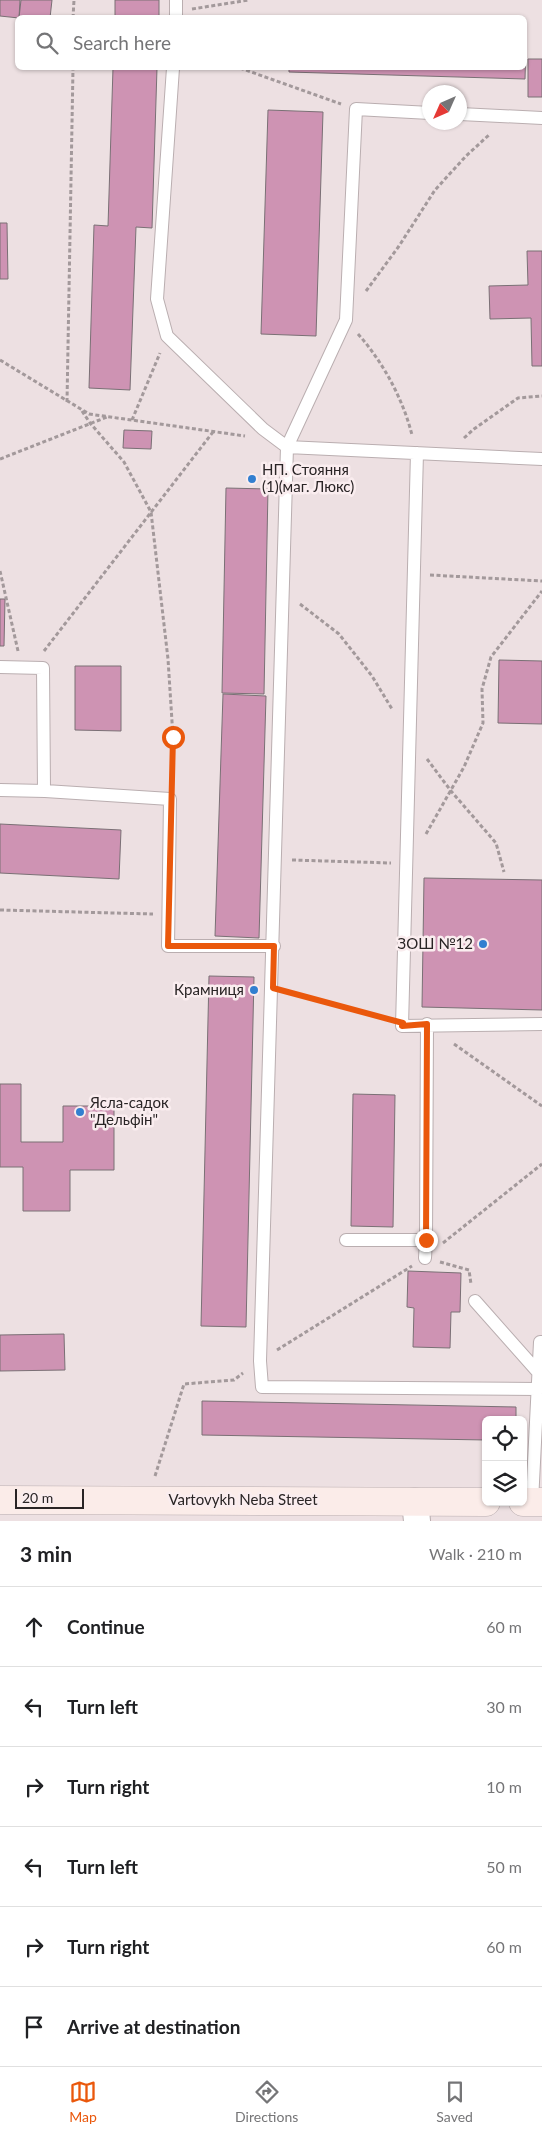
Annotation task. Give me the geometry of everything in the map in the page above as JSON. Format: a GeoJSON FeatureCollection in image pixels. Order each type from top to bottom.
{"type":"FeatureCollection","features":[{"type":"Feature","properties":{"kind":"street","name":"Vartovykh Neba Street"},"geometry":{"type":"LineString","coordinates":[[0,1500],[416,1511],[482,1503]]}},
{"type":"Feature","properties":{"kind":"lane"},"geometry":{"type":"LineString","coordinates":[[173,70],[157,299],[167,336],[263,429],[282,444],[542,459]]}},
{"type":"Feature","properties":{"kind":"lane"},"geometry":{"type":"LineString","coordinates":[[422,113],[356,109],[346,320],[282,444],[276,860],[260,1361],[262,1387],[538,1389]]}},
{"type":"Feature","properties":{"kind":"lane"},"geometry":{"type":"LineString","coordinates":[[467,114],[542,118]]}},
{"type":"Feature","properties":{"kind":"lane"},"geometry":{"type":"LineString","coordinates":[[417,453],[402,1026],[427,1024],[542,1024]]}},
{"type":"Feature","properties":{"kind":"lane"},"geometry":{"type":"LineString","coordinates":[[0,667],[42,668],[45,791]]}},
{"type":"Feature","properties":{"kind":"lane"},"geometry":{"type":"LineString","coordinates":[[0,790],[170,799],[168,946],[274,946]]}},
{"type":"Feature","properties":{"kind":"lane"},"geometry":{"type":"LineString","coordinates":[[425,1258],[427,1024]]}},
{"type":"Feature","properties":{"kind":"lane"},"geometry":{"type":"LineString","coordinates":[[346,1240],[426,1240]]}},
{"type":"Feature","properties":{"kind":"lane"},"geometry":{"type":"LineString","coordinates":[[475,1301],[538,1372]]}},
{"type":"Feature","properties":{"kind":"lane"},"geometry":{"type":"LineString","coordinates":[[533,1502],[538,1372],[540,1342],[542,1342]]}},
{"type":"Feature","properties":{"kind":"path"},"geometry":{"type":"LineString","coordinates":[[74,0],[74,15]]}},
{"type":"Feature","properties":{"kind":"path"},"geometry":{"type":"LineString","coordinates":[[177,10],[248,0]]}},
{"type":"Feature","properties":{"kind":"path"},"geometry":{"type":"LineString","coordinates":[[67,402],[73,70]]}},
{"type":"Feature","properties":{"kind":"path"},"geometry":{"type":"LineString","coordinates":[[246,70],[356,109]]}},
{"type":"Feature","properties":{"kind":"path"},"geometry":{"type":"LineString","coordinates":[[417,453],[408,417],[375,352],[346,320],[399,246],[435,190],[466,156],[510,117]]}},
{"type":"Feature","properties":{"kind":"path"},"geometry":{"type":"LineString","coordinates":[[132,420],[167,336]]}},
{"type":"Feature","properties":{"kind":"path"},"geometry":{"type":"LineString","coordinates":[[0,360],[89,414],[282,444]]}},
{"type":"Feature","properties":{"kind":"path"},"geometry":{"type":"LineString","coordinates":[[447,455],[474,429],[518,398],[542,396]]}},
{"type":"Feature","properties":{"kind":"path"},"geometry":{"type":"LineString","coordinates":[[82,411],[90,424],[124,462],[151,512],[168,659],[172,728],[170,799]]}},
{"type":"Feature","properties":{"kind":"path"},"geometry":{"type":"LineString","coordinates":[[0,459],[107,417]]}},
{"type":"Feature","properties":{"kind":"path"},"geometry":{"type":"LineString","coordinates":[[27,667],[213,432]]}},
{"type":"Feature","properties":{"kind":"path"},"geometry":{"type":"LineString","coordinates":[[0,571],[27,667]]}},
{"type":"Feature","properties":{"kind":"path"},"geometry":{"type":"LineString","coordinates":[[414,574],[542,581]]}},
{"type":"Feature","properties":{"kind":"path"},"geometry":{"type":"LineString","coordinates":[[276,860],[407,864],[431,826],[464,766],[483,723],[482,689],[491,657],[542,591]]}},
{"type":"Feature","properties":{"kind":"path"},"geometry":{"type":"LineString","coordinates":[[0,910],[168,915]]}},
{"type":"Feature","properties":{"kind":"path"},"geometry":{"type":"LineString","coordinates":[[273,988],[403,1023]]}},
{"type":"Feature","properties":{"kind":"path"},"geometry":{"type":"LineString","coordinates":[[427,1024],[542,1106]]}},
{"type":"Feature","properties":{"kind":"path"},"geometry":{"type":"LineString","coordinates":[[425,1258],[542,1164]]}},
{"type":"Feature","properties":{"kind":"path"},"geometry":{"type":"LineString","coordinates":[[425,1258],[469,1270],[475,1301]]}},
{"type":"Feature","properties":{"kind":"building"},"geometry":{"type":"Polygon","coordinates":[[[0,0],[20,0],[19,15],[15,15],[15,18],[0,16],[0,0]]]}},
{"type":"Feature","properties":{"kind":"building"},"geometry":{"type":"Polygon","coordinates":[[[21,0],[52,0],[50,15],[19,15],[21,0]]]}},
{"type":"Feature","properties":{"kind":"building"},"geometry":{"type":"Polygon","coordinates":[[[115,0],[159,0],[159,15],[115,15],[115,0]]]}},
{"type":"Feature","properties":{"kind":"building"},"geometry":{"type":"Polygon","coordinates":[[[528,59],[542,59],[542,97],[528,97],[528,59]]]}},
{"type":"Feature","properties":{"kind":"building"},"geometry":{"type":"Polygon","coordinates":[[[113,70],[157,70],[152,228],[136,227],[130,390],[89,388],[94,225],[108,226],[113,70]]]}},
{"type":"Feature","properties":{"kind":"building"},"geometry":{"type":"Polygon","coordinates":[[[289,70],[525,70],[525,79],[289,72],[289,70]]]}},
{"type":"Feature","properties":{"kind":"building"},"geometry":{"type":"Polygon","coordinates":[[[268,110],[323,112],[316,336],[261,334],[268,110]]]}},
{"type":"Feature","properties":{"kind":"building"},"geometry":{"type":"Polygon","coordinates":[[[0,223],[7,223],[8,279],[0,279],[0,223]]]}},
{"type":"Feature","properties":{"kind":"building"},"geometry":{"type":"Polygon","coordinates":[[[527,251],[542,251],[542,366],[532,366],[531,318],[490,319],[489,286],[528,285],[527,251]]]}},
{"type":"Feature","properties":{"kind":"building"},"geometry":{"type":"Polygon","coordinates":[[[124,430],[152,431],[151,449],[123,448],[124,430]]]}},
{"type":"Feature","properties":{"kind":"building"},"geometry":{"type":"Polygon","coordinates":[[[226,488],[268,489],[264,694],[222,693],[226,488]]]}},
{"type":"Feature","properties":{"kind":"building"},"geometry":{"type":"Polygon","coordinates":[[[0,599],[5,599],[4,646],[0,646],[0,599]]]}},
{"type":"Feature","properties":{"kind":"building"},"geometry":{"type":"Polygon","coordinates":[[[499,660],[542,661],[542,724],[498,723],[499,660]]]}},
{"type":"Feature","properties":{"kind":"building"},"geometry":{"type":"Polygon","coordinates":[[[75,666],[121,666],[121,731],[75,730],[75,666]]]}},
{"type":"Feature","properties":{"kind":"building"},"geometry":{"type":"Polygon","coordinates":[[[223,694],[266,696],[259,938],[215,936],[223,694]]]}},
{"type":"Feature","properties":{"kind":"building"},"geometry":{"type":"Polygon","coordinates":[[[0,824],[121,830],[119,879],[0,873],[0,824]]]}},
{"type":"Feature","properties":{"kind":"building","name":"ЗОШ №12"},"geometry":{"type":"Polygon","coordinates":[[[424,878],[542,880],[542,1010],[422,1007],[424,878]]]}},
{"type":"Feature","properties":{"kind":"building"},"geometry":{"type":"Polygon","coordinates":[[[209,976],[254,977],[246,1327],[201,1326],[209,976]]]}},
{"type":"Feature","properties":{"kind":"building"},"geometry":{"type":"Polygon","coordinates":[[[0,1084],[21,1084],[21,1142],[63,1142],[63,1106],[114,1106],[114,1170],[70,1170],[70,1211],[23,1211],[23,1167],[0,1167],[0,1084]]]}},
{"type":"Feature","properties":{"kind":"building"},"geometry":{"type":"Polygon","coordinates":[[[353,1094],[395,1095],[393,1227],[351,1226],[353,1094]]]}},
{"type":"Feature","properties":{"kind":"building"},"geometry":{"type":"Polygon","coordinates":[[[408,1271],[461,1273],[460,1312],[451,1312],[450,1348],[413,1347],[414,1308],[407,1307],[408,1271]]]}},
{"type":"Feature","properties":{"kind":"building"},"geometry":{"type":"Polygon","coordinates":[[[64,1334],[65,1370],[0,1371],[0,1335],[64,1334]]]}},
{"type":"Feature","properties":{"kind":"building"},"geometry":{"type":"Polygon","coordinates":[[[202,1401],[516,1407],[516,1416],[482,1416],[482,1440],[202,1435],[202,1401]]]}},
{"type":"Feature","properties":{"kind":"place","name":"НП. Стояння (1)(маг. Люкс)"},"geometry":{"type":"Point","coordinates":[252,479]}},
{"type":"Feature","properties":{"kind":"place","name":"ЗОШ №12"},"geometry":{"type":"Point","coordinates":[483,944]}},
{"type":"Feature","properties":{"kind":"place","name":"Крамниця"},"geometry":{"type":"Point","coordinates":[254,990]}},
{"type":"Feature","properties":{"kind":"place","name":"Ясла-садок \"Дельфін\""},"geometry":{"type":"Point","coordinates":[80,1112]}},
{"type":"Feature","properties":{"kind":"route"},"geometry":{"type":"LineString","coordinates":[[173,737],[170,799],[168,946],[274,946],[273,988],[403,1023],[402,1026],[427,1024],[426,1240]]}}]}
